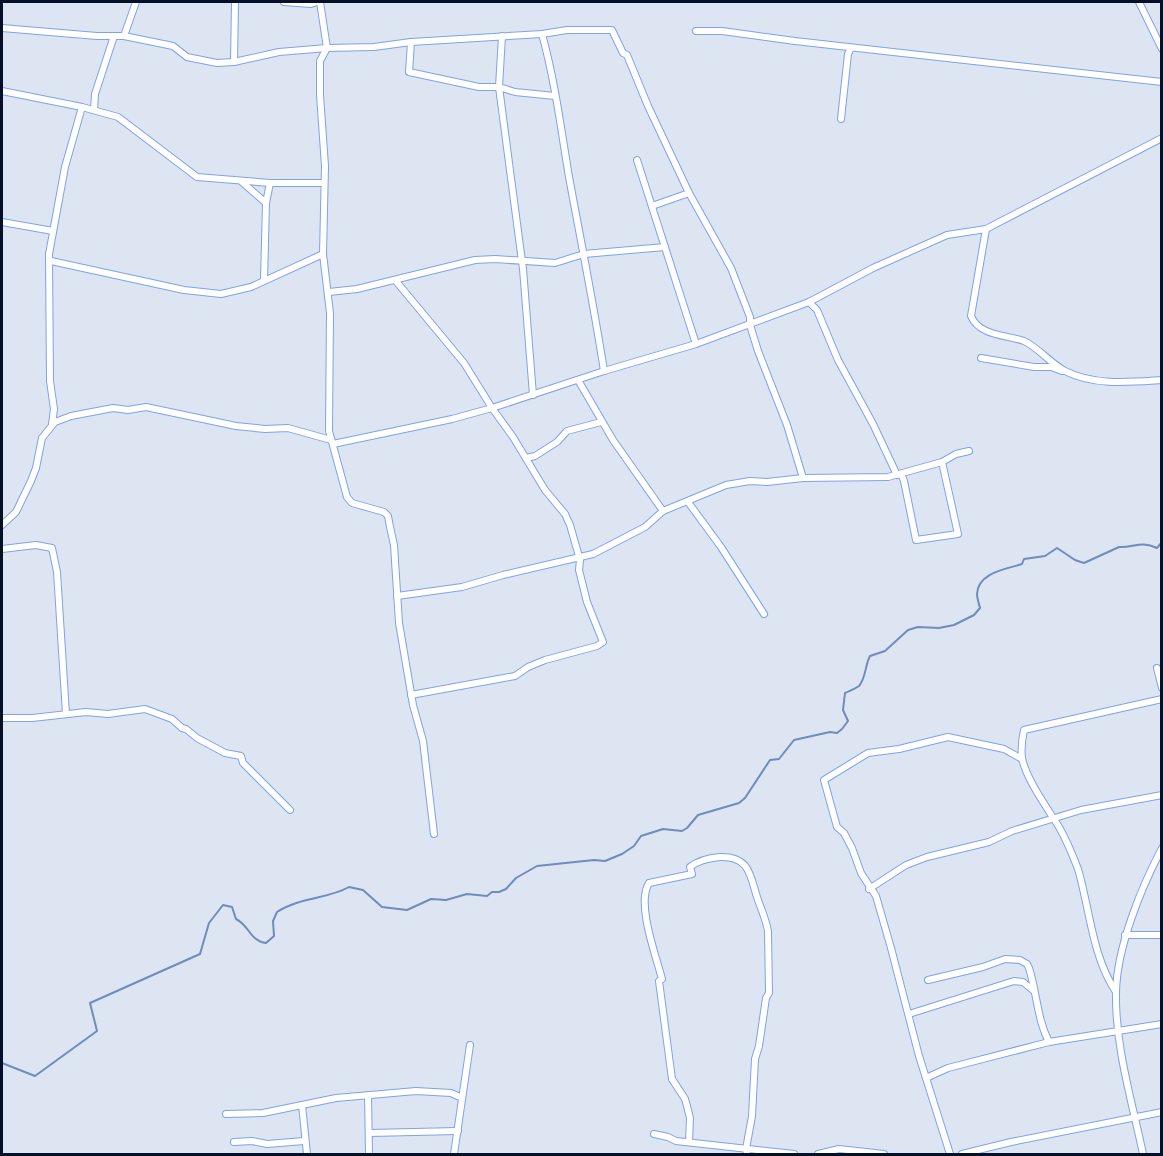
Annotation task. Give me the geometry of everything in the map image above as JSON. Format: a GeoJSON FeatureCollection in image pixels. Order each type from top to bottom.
{"type":"FeatureCollection","features":[{"type":"Feature","properties":{"kind":"street"},"geometry":{"type":"LineString","coordinates":[[124,36],[136,2]]}},
{"type":"Feature","properties":{"kind":"street"},"geometry":{"type":"LineString","coordinates":[[234,62],[235,2]]}},
{"type":"Feature","properties":{"kind":"street"},"geometry":{"type":"LineString","coordinates":[[284,2],[314,2],[327,48],[320,61],[320,95],[325,166],[323,254],[330,313],[329,431],[347,497],[352,503],[384,512],[388,516],[394,545],[399,623],[411,695],[423,741],[434,834]]}},
{"type":"Feature","properties":{"kind":"street"},"geometry":{"type":"LineString","coordinates":[[1139,2],[1161,49]]}},
{"type":"Feature","properties":{"kind":"street"},"geometry":{"type":"LineString","coordinates":[[2,28],[124,36],[173,46],[187,57],[204,61],[234,62],[279,52],[374,47],[567,30],[612,30],[623,53],[627,55],[689,193],[731,268],[750,317],[750,325],[758,351],[787,425],[802,478]]}},
{"type":"Feature","properties":{"kind":"street"},"geometry":{"type":"LineString","coordinates":[[696,31],[722,31],[851,48],[1161,82]]}},
{"type":"Feature","properties":{"kind":"street"},"geometry":{"type":"LineString","coordinates":[[542,34],[604,371]]}},
{"type":"Feature","properties":{"kind":"street"},"geometry":{"type":"LineString","coordinates":[[94,110],[95,94],[114,36]]}},
{"type":"Feature","properties":{"kind":"street"},"geometry":{"type":"LineString","coordinates":[[502,36],[500,87],[521,261],[533,395]]}},
{"type":"Feature","properties":{"kind":"street"},"geometry":{"type":"LineString","coordinates":[[411,42],[409,72],[479,87],[500,87],[526,94],[555,96]]}},
{"type":"Feature","properties":{"kind":"street"},"geometry":{"type":"LineString","coordinates":[[841,119],[848,54],[851,48]]}},
{"type":"Feature","properties":{"kind":"street"},"geometry":{"type":"LineString","coordinates":[[2,91],[82,107],[118,117],[197,177],[270,183],[323,183]]}},
{"type":"Feature","properties":{"kind":"street"},"geometry":{"type":"LineString","coordinates":[[52,425],[54,405],[50,381],[51,261],[49,254],[69,150],[82,107]]}},
{"type":"Feature","properties":{"kind":"street"},"geometry":{"type":"LineString","coordinates":[[2,525],[19,506],[36,468],[42,438],[52,425],[62,419],[81,413],[113,408],[132,410],[146,407],[236,426],[265,429],[288,428],[332,442],[452,419],[696,344],[809,302],[873,268],[946,235],[986,229],[1161,138]]}},
{"type":"Feature","properties":{"kind":"street"},"geometry":{"type":"LineString","coordinates":[[637,160],[696,344]]}},
{"type":"Feature","properties":{"kind":"street"},"geometry":{"type":"LineString","coordinates":[[238,180],[260,195],[267,203]]}},
{"type":"Feature","properties":{"kind":"street"},"geometry":{"type":"LineString","coordinates":[[264,280],[270,183]]}},
{"type":"Feature","properties":{"kind":"street"},"geometry":{"type":"LineString","coordinates":[[652,206],[689,193]]}},
{"type":"Feature","properties":{"kind":"street"},"geometry":{"type":"LineString","coordinates":[[2,222],[53,231]]}},
{"type":"Feature","properties":{"kind":"street"},"geometry":{"type":"LineString","coordinates":[[986,229],[973,299],[972,320],[996,334],[1024,341],[1066,372]]}},
{"type":"Feature","properties":{"kind":"street"},"geometry":{"type":"LineString","coordinates":[[329,292],[357,289],[475,260],[555,263],[584,254],[665,247]]}},
{"type":"Feature","properties":{"kind":"street"},"geometry":{"type":"LineString","coordinates":[[51,261],[184,290],[221,294],[240,290],[323,254]]}},
{"type":"Feature","properties":{"kind":"street"},"geometry":{"type":"LineString","coordinates":[[395,280],[464,363],[545,490],[565,514],[580,560],[579,570],[587,602],[603,642],[597,646],[536,664],[516,676],[411,695]]}},
{"type":"Feature","properties":{"kind":"street"},"geometry":{"type":"LineString","coordinates":[[809,302],[817,310],[838,360],[904,481],[916,540],[958,534],[942,462]]}},
{"type":"Feature","properties":{"kind":"street"},"geometry":{"type":"LineString","coordinates":[[981,358],[1044,368],[1051,367],[1054,370],[1103,381],[1161,380]]}},
{"type":"Feature","properties":{"kind":"street"},"geometry":{"type":"LineString","coordinates":[[579,380],[601,422],[663,511]]}},
{"type":"Feature","properties":{"kind":"street"},"geometry":{"type":"LineString","coordinates":[[526,458],[535,456],[557,442],[567,432],[601,422]]}},
{"type":"Feature","properties":{"kind":"street"},"geometry":{"type":"LineString","coordinates":[[397,596],[462,587],[578,558],[616,543],[645,526],[663,511],[712,490],[740,482],[802,478],[888,477],[942,462],[956,454],[969,451]]}},
{"type":"Feature","properties":{"kind":"street"},"geometry":{"type":"LineString","coordinates":[[688,502],[721,547],[764,614]]}},
{"type":"Feature","properties":{"kind":"street"},"geometry":{"type":"LineString","coordinates":[[2,549],[36,545],[52,548],[57,573],[66,714]]}},
{"type":"Feature","properties":{"kind":"street"},"geometry":{"type":"LineString","coordinates":[[1157,668],[1161,688]]}},
{"type":"Feature","properties":{"kind":"street"},"geometry":{"type":"LineString","coordinates":[[1116,992],[1110,982],[1095,938],[1077,868],[1061,830],[1035,787],[1022,759],[1024,730],[1161,699]]}},
{"type":"Feature","properties":{"kind":"street"},"geometry":{"type":"LineString","coordinates":[[2,718],[32,718],[86,712],[108,714],[139,709],[165,716],[197,738],[225,753],[241,756],[243,763],[290,810]]}},
{"type":"Feature","properties":{"kind":"street"},"geometry":{"type":"LineString","coordinates":[[950,1155],[926,1078],[876,896],[869,889],[844,833],[837,827],[824,780],[868,753],[899,749],[948,737],[1004,749],[1022,759]]}},
{"type":"Feature","properties":{"kind":"street"},"geometry":{"type":"LineString","coordinates":[[869,889],[906,865],[927,857],[989,842],[1012,831],[1105,804],[1161,795]]}},
{"type":"Feature","properties":{"kind":"street"},"geometry":{"type":"LineString","coordinates":[[1143,1155],[1126,1078],[1116,992],[1118,964],[1125,935],[1161,848]]}},
{"type":"Feature","properties":{"kind":"street"},"geometry":{"type":"LineString","coordinates":[[689,1142],[690,1118],[685,1099],[672,1078],[659,981],[662,979],[643,900],[649,883],[692,874],[690,867],[706,858],[737,858],[745,864],[751,874],[768,932],[769,993],[766,998],[755,1059],[752,1116],[746,1152]]}},
{"type":"Feature","properties":{"kind":"street"},"geometry":{"type":"LineString","coordinates":[[1125,935],[1161,934]]}},
{"type":"Feature","properties":{"kind":"street"},"geometry":{"type":"LineString","coordinates":[[928,980],[983,967],[1005,959],[1020,960],[1029,968],[1044,1032],[1050,1042]]}},
{"type":"Feature","properties":{"kind":"street"},"geometry":{"type":"LineString","coordinates":[[909,1014],[1014,981],[1023,982],[1034,991]]}},
{"type":"Feature","properties":{"kind":"street"},"geometry":{"type":"LineString","coordinates":[[926,1078],[948,1068],[1050,1042],[1161,1024]]}},
{"type":"Feature","properties":{"kind":"street"},"geometry":{"type":"LineString","coordinates":[[454,1155],[470,1045]]}},
{"type":"Feature","properties":{"kind":"street"},"geometry":{"type":"LineString","coordinates":[[226,1114],[263,1113],[336,1098],[416,1091],[451,1093],[462,1098]]}},
{"type":"Feature","properties":{"kind":"street"},"geometry":{"type":"LineString","coordinates":[[368,1095],[369,1155]]}},
{"type":"Feature","properties":{"kind":"street"},"geometry":{"type":"LineString","coordinates":[[302,1105],[306,1155]]}},
{"type":"Feature","properties":{"kind":"street"},"geometry":{"type":"LineString","coordinates":[[962,1155],[1161,1112]]}},
{"type":"Feature","properties":{"kind":"street"},"geometry":{"type":"LineString","coordinates":[[369,1133],[458,1131]]}},
{"type":"Feature","properties":{"kind":"street"},"geometry":{"type":"LineString","coordinates":[[654,1134],[676,1141],[746,1152],[794,1155]]}},
{"type":"Feature","properties":{"kind":"street"},"geometry":{"type":"LineString","coordinates":[[234,1142],[252,1141],[267,1144],[304,1141]]}},
{"type":"Feature","properties":{"kind":"street"},"geometry":{"type":"LineString","coordinates":[[818,1155],[839,1149],[884,1155]]}},
{"type":"Feature","properties":{"kind":"waterway"},"geometry":{"type":"LineString","coordinates":[[2,1063],[35,1076],[97,1031],[90,1003],[200,954],[209,923],[223,905],[232,907],[236,919],[256,939],[266,943],[274,936],[273,921],[277,912],[295,903],[332,894],[349,887],[363,890],[382,907],[407,910],[431,899],[446,900],[467,894],[487,896],[492,892],[506,889],[516,878],[537,866],[594,860],[605,861],[634,846],[641,836],[663,829],[682,831],[698,815],[739,803],[745,798],[770,760],[779,759],[794,740],[830,732],[837,733],[842,729],[848,721],[843,710],[845,693],[859,686],[870,656],[885,651],[908,630],[918,627],[939,628],[954,625],[974,615],[980,608],[977,596],[979,587],[988,576],[1022,564],[1024,559],[1045,556],[1057,548],[1084,563],[1119,547],[1142,544],[1157,548],[1162,542]]}}]}
